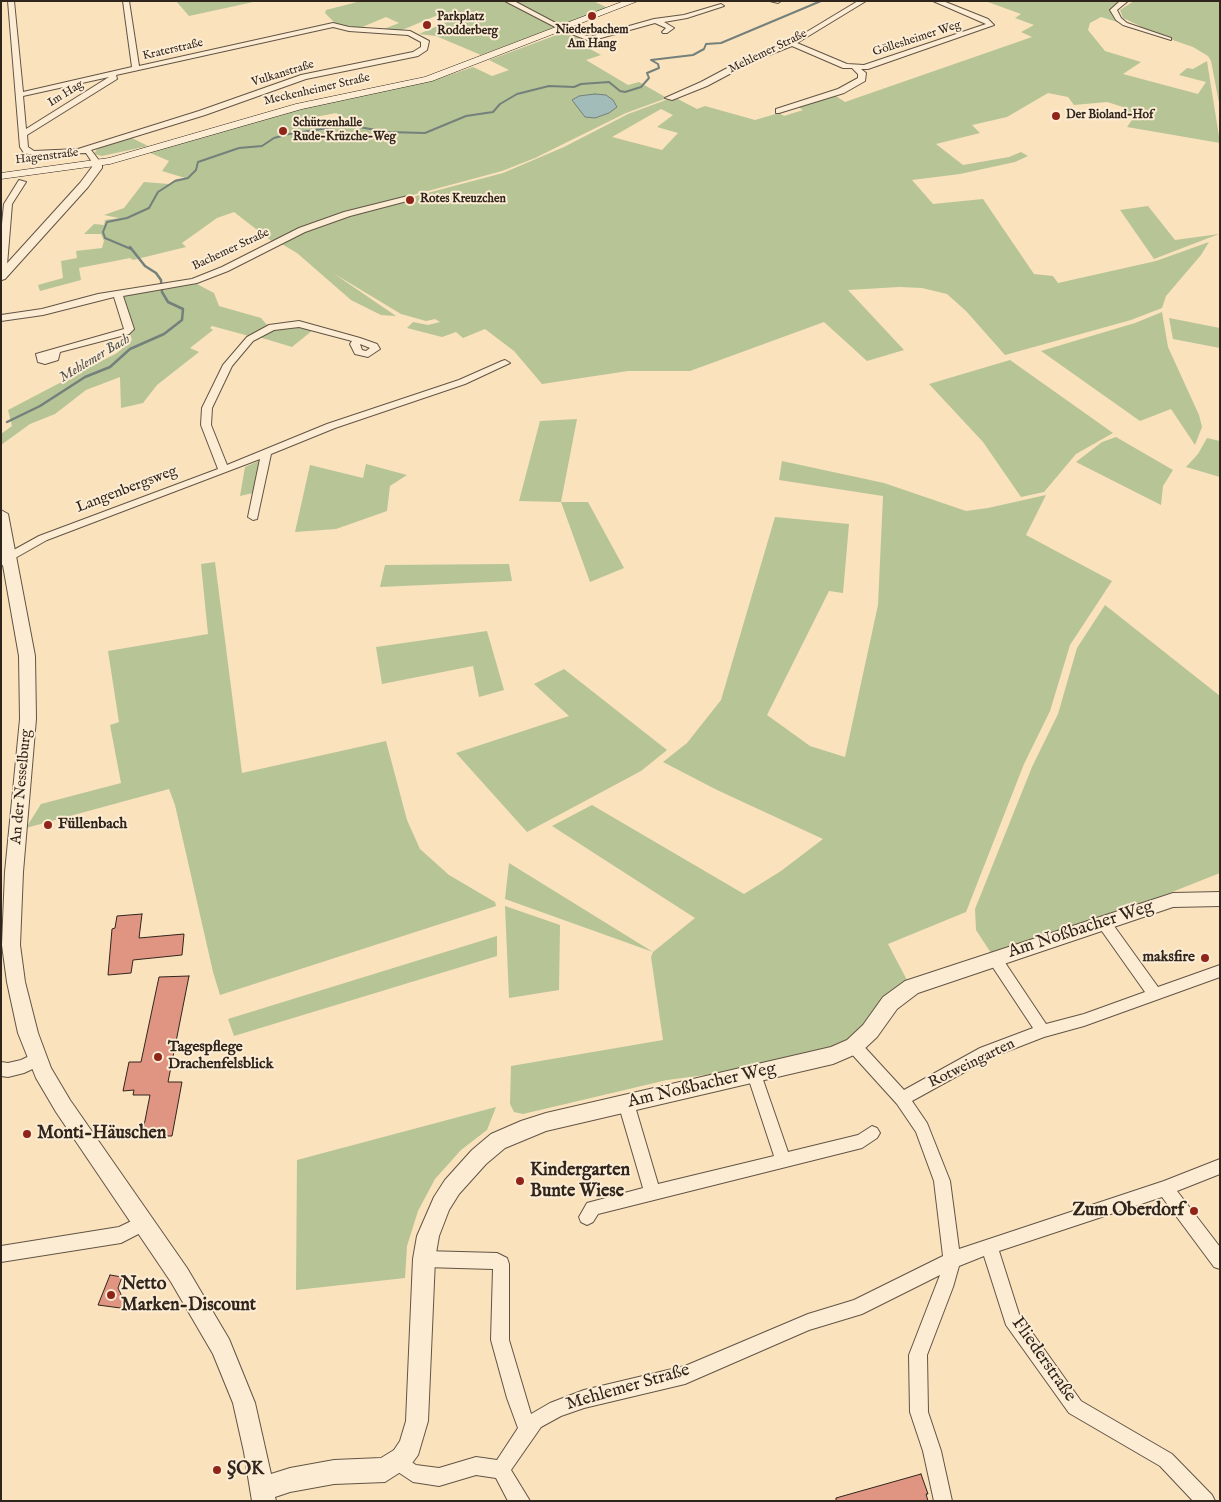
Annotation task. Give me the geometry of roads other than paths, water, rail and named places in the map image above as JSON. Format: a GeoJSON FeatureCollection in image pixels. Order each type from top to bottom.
{"type":"FeatureCollection","features":[{"type":"Feature","properties":{"kind":"main road","name":"Meckenheimer Straße"},"geometry":{"type":"LineString","coordinates":[[91,168],[300,106],[428,79],[633,1]]}},
{"type":"Feature","properties":{"kind":"main road","name":"Hagenstraße"},"geometry":{"type":"LineString","coordinates":[[1,176],[70,168],[91,168]]}},
{"type":"Feature","properties":{"kind":"street"},"geometry":{"type":"LineString","coordinates":[[2,277],[18,257],[84,186],[91,168],[80,151],[39,153],[27,151],[24,147],[11,1]]}},
{"type":"Feature","properties":{"kind":"street"},"geometry":{"type":"LineString","coordinates":[[126,1],[136,69]]}},
{"type":"Feature","properties":{"kind":"street"},"geometry":{"type":"LineString","coordinates":[[508,1],[560,30],[582,37],[599,38],[657,21],[686,17],[721,6]]}},
{"type":"Feature","properties":{"kind":"street","name":"Mehlemer Straße"},"geometry":{"type":"LineString","coordinates":[[669,98],[704,84],[751,59],[792,42],[864,1]]}},
{"type":"Feature","properties":{"kind":"street","name":"Göllesheimer Weg"},"geometry":{"type":"LineString","coordinates":[[792,42],[846,66],[856,68],[890,60],[991,25],[986,20],[936,1]]}},
{"type":"Feature","properties":{"kind":"street"},"geometry":{"type":"LineString","coordinates":[[1125,1],[1113,10],[1118,19],[1125,24],[1169,39]]}},
{"type":"Feature","properties":{"kind":"street"},"geometry":{"type":"LineString","coordinates":[[657,21],[671,28],[665,32]]}},
{"type":"Feature","properties":{"kind":"street","name":"Kraterstraße"},"geometry":{"type":"LineString","coordinates":[[18,96],[333,25]]}},
{"type":"Feature","properties":{"kind":"street","name":"Vulkanstraße"},"geometry":{"type":"LineString","coordinates":[[80,151],[202,113],[307,76],[415,54],[426,44],[423,38],[410,33],[349,30],[333,25]]}},
{"type":"Feature","properties":{"kind":"street"},"geometry":{"type":"LineString","coordinates":[[778,111],[841,91],[862,79],[862,73],[856,68]]}},
{"type":"Feature","properties":{"kind":"street","name":"Im Hag"},"geometry":{"type":"LineString","coordinates":[[23,134],[121,73]]}},
{"type":"Feature","properties":{"kind":"street"},"geometry":{"type":"LineString","coordinates":[[2,277],[8,204],[22,182]]}},
{"type":"Feature","properties":{"kind":"street","name":"Bachemer Straße"},"geometry":{"type":"LineString","coordinates":[[1,318],[43,312],[118,294],[167,286],[212,275],[302,230],[347,214],[408,198]]}},
{"type":"Feature","properties":{"kind":"street"},"geometry":{"type":"LineString","coordinates":[[3,255],[18,257]]}},
{"type":"Feature","properties":{"kind":"street"},"geometry":{"type":"LineString","coordinates":[[55,350],[126,332],[129,329],[118,294]]}},
{"type":"Feature","properties":{"kind":"street"},"geometry":{"type":"LineString","coordinates":[[224,470],[206,425],[207,408],[228,365],[250,339],[272,327],[299,324],[357,340]]}},
{"type":"Feature","properties":{"kind":"street","name":"Langenbergsweg"},"geometry":{"type":"LineString","coordinates":[[5,560],[43,538],[224,470],[331,426],[462,382],[505,363]]}},
{"type":"Feature","properties":{"kind":"street"},"geometry":{"type":"LineString","coordinates":[[253,517],[267,451]]}},
{"type":"Feature","properties":{"kind":"street","name":"An der Nesselburg"},"geometry":{"type":"LineString","coordinates":[[1,514],[5,560],[25,637],[28,682],[25,767],[14,872],[11,945],[24,1019],[38,1060],[63,1106],[179,1275],[220,1347],[244,1403],[256,1452],[263,1495]]}},
{"type":"Feature","properties":{"kind":"street","name":"Am Noßbacher Weg"},"geometry":{"type":"LineString","coordinates":[[398,1462],[410,1447],[417,1421],[424,1259],[434,1220],[444,1198],[466,1170],[498,1141],[528,1127],[818,1059],[854,1046],[900,994],[995,959],[1174,900],[1220,899]]}},
{"type":"Feature","properties":{"kind":"street"},"geometry":{"type":"LineString","coordinates":[[1104,923],[1155,994]]}},
{"type":"Feature","properties":{"kind":"street"},"geometry":{"type":"LineString","coordinates":[[995,959],[1043,1031]]}},
{"type":"Feature","properties":{"kind":"street","name":"Rotweingarten"},"geometry":{"type":"LineString","coordinates":[[902,1098],[985,1054],[1043,1031],[1084,1020],[1220,971]]}},
{"type":"Feature","properties":{"kind":"street"},"geometry":{"type":"LineString","coordinates":[[854,1046],[902,1098],[922,1128],[942,1181],[952,1261],[945,1287],[918,1355],[919,1412],[932,1451],[944,1501]]}},
{"type":"Feature","properties":{"kind":"street"},"geometry":{"type":"LineString","coordinates":[[1,1069],[8,1070],[38,1060]]}},
{"type":"Feature","properties":{"kind":"street"},"geometry":{"type":"LineString","coordinates":[[754,1074],[783,1160]]}},
{"type":"Feature","properties":{"kind":"street"},"geometry":{"type":"LineString","coordinates":[[626,1103],[652,1192]]}},
{"type":"Feature","properties":{"kind":"street"},"geometry":{"type":"LineString","coordinates":[[587,1217],[593,1208],[862,1141],[872,1133]]}},
{"type":"Feature","properties":{"kind":"street","name":"Mehlemer Straße"},"geometry":{"type":"LineString","coordinates":[[501,1470],[535,1421],[556,1408],[584,1399],[685,1375],[808,1322],[856,1308],[952,1261],[988,1246],[1165,1188],[1220,1166]]}},
{"type":"Feature","properties":{"kind":"street"},"geometry":{"type":"LineString","coordinates":[[1165,1188],[1220,1261]]}},
{"type":"Feature","properties":{"kind":"street"},"geometry":{"type":"LineString","coordinates":[[1,1254],[121,1235],[144,1223]]}},
{"type":"Feature","properties":{"kind":"street","name":"Fliederstraße"},"geometry":{"type":"LineString","coordinates":[[988,1246],[1012,1319],[1075,1407],[1166,1460],[1206,1501]]}},
{"type":"Feature","properties":{"kind":"street"},"geometry":{"type":"LineString","coordinates":[[424,1259],[497,1261],[501,1264],[500,1340],[516,1398],[528,1430]]}},
{"type":"Feature","properties":{"kind":"street"},"geometry":{"type":"LineString","coordinates":[[263,1495],[290,1480],[334,1472],[378,1472],[398,1462],[413,1473],[439,1477],[476,1466],[501,1470],[515,1495],[521,1501]]}},
{"type":"Feature","properties":{"kind":"water"},"geometry":{"type":"Polygon","coordinates":[[[606,95],[613,100],[617,107],[609,113],[595,118],[585,117],[572,100],[579,96],[606,95]]]}},
{"type":"Feature","properties":{"kind":"waterway","name":"Mehlemer Bach"},"geometry":{"type":"LineString","coordinates":[[131,249],[105,238],[103,232],[107,222],[127,218],[149,208],[158,192],[175,181],[188,178],[196,170],[198,162],[239,148],[262,146],[274,138],[289,134],[348,125],[387,132],[425,133],[466,116],[493,112],[500,104],[517,94],[549,86],[574,87],[581,84],[609,82],[620,91],[625,92],[641,87],[649,78],[647,73],[659,68],[658,64],[651,60],[693,55],[704,49],[706,44],[721,43],[821,1]]}},
{"type":"Feature","properties":{"kind":"waterway","name":"Mehlemer Bach"},"geometry":{"type":"LineString","coordinates":[[7,422],[40,406],[85,377],[110,367],[130,349],[164,334],[182,320],[183,309],[168,302],[162,292],[161,280],[156,273],[145,266],[130,247]]}},
{"type":"Feature","properties":{"kind":"place","name":"Niederbachem Am Hang"},"geometry":{"type":"Point","coordinates":[592,16]}},
{"type":"Feature","properties":{"kind":"place","name":"Parkplatz Rodderberg"},"geometry":{"type":"Point","coordinates":[427,25]}},
{"type":"Feature","properties":{"kind":"place","name":"Der Bioland-Hof"},"geometry":{"type":"Point","coordinates":[1056,116]}},
{"type":"Feature","properties":{"kind":"place","name":"Schützenhalle Rude-Krüzche-Weg"},"geometry":{"type":"Point","coordinates":[283,131]}},
{"type":"Feature","properties":{"kind":"place","name":"Rotes Kreuzchen"},"geometry":{"type":"Point","coordinates":[410,200]}},
{"type":"Feature","properties":{"kind":"place","name":"Füllenbach"},"geometry":{"type":"Point","coordinates":[48,825]}},
{"type":"Feature","properties":{"kind":"place","name":"maksfire"},"geometry":{"type":"Point","coordinates":[1205,958]}},
{"type":"Feature","properties":{"kind":"place","name":"Tagespflege Drachenfelsblick"},"geometry":{"type":"Point","coordinates":[158,1057]}},
{"type":"Feature","properties":{"kind":"place","name":"Monti-Häuschen"},"geometry":{"type":"Point","coordinates":[27,1134]}},
{"type":"Feature","properties":{"kind":"place","name":"Kindergarten Bunte Wiese"},"geometry":{"type":"Point","coordinates":[520,1181]}},
{"type":"Feature","properties":{"kind":"place","name":"Zum Oberdorf"},"geometry":{"type":"Point","coordinates":[1194,1211]}},
{"type":"Feature","properties":{"kind":"place","name":"Netto Marken-Discount"},"geometry":{"type":"Point","coordinates":[111,1295]}},
{"type":"Feature","properties":{"kind":"place","name":"ŞOK"},"geometry":{"type":"Point","coordinates":[217,1470]}}]}
